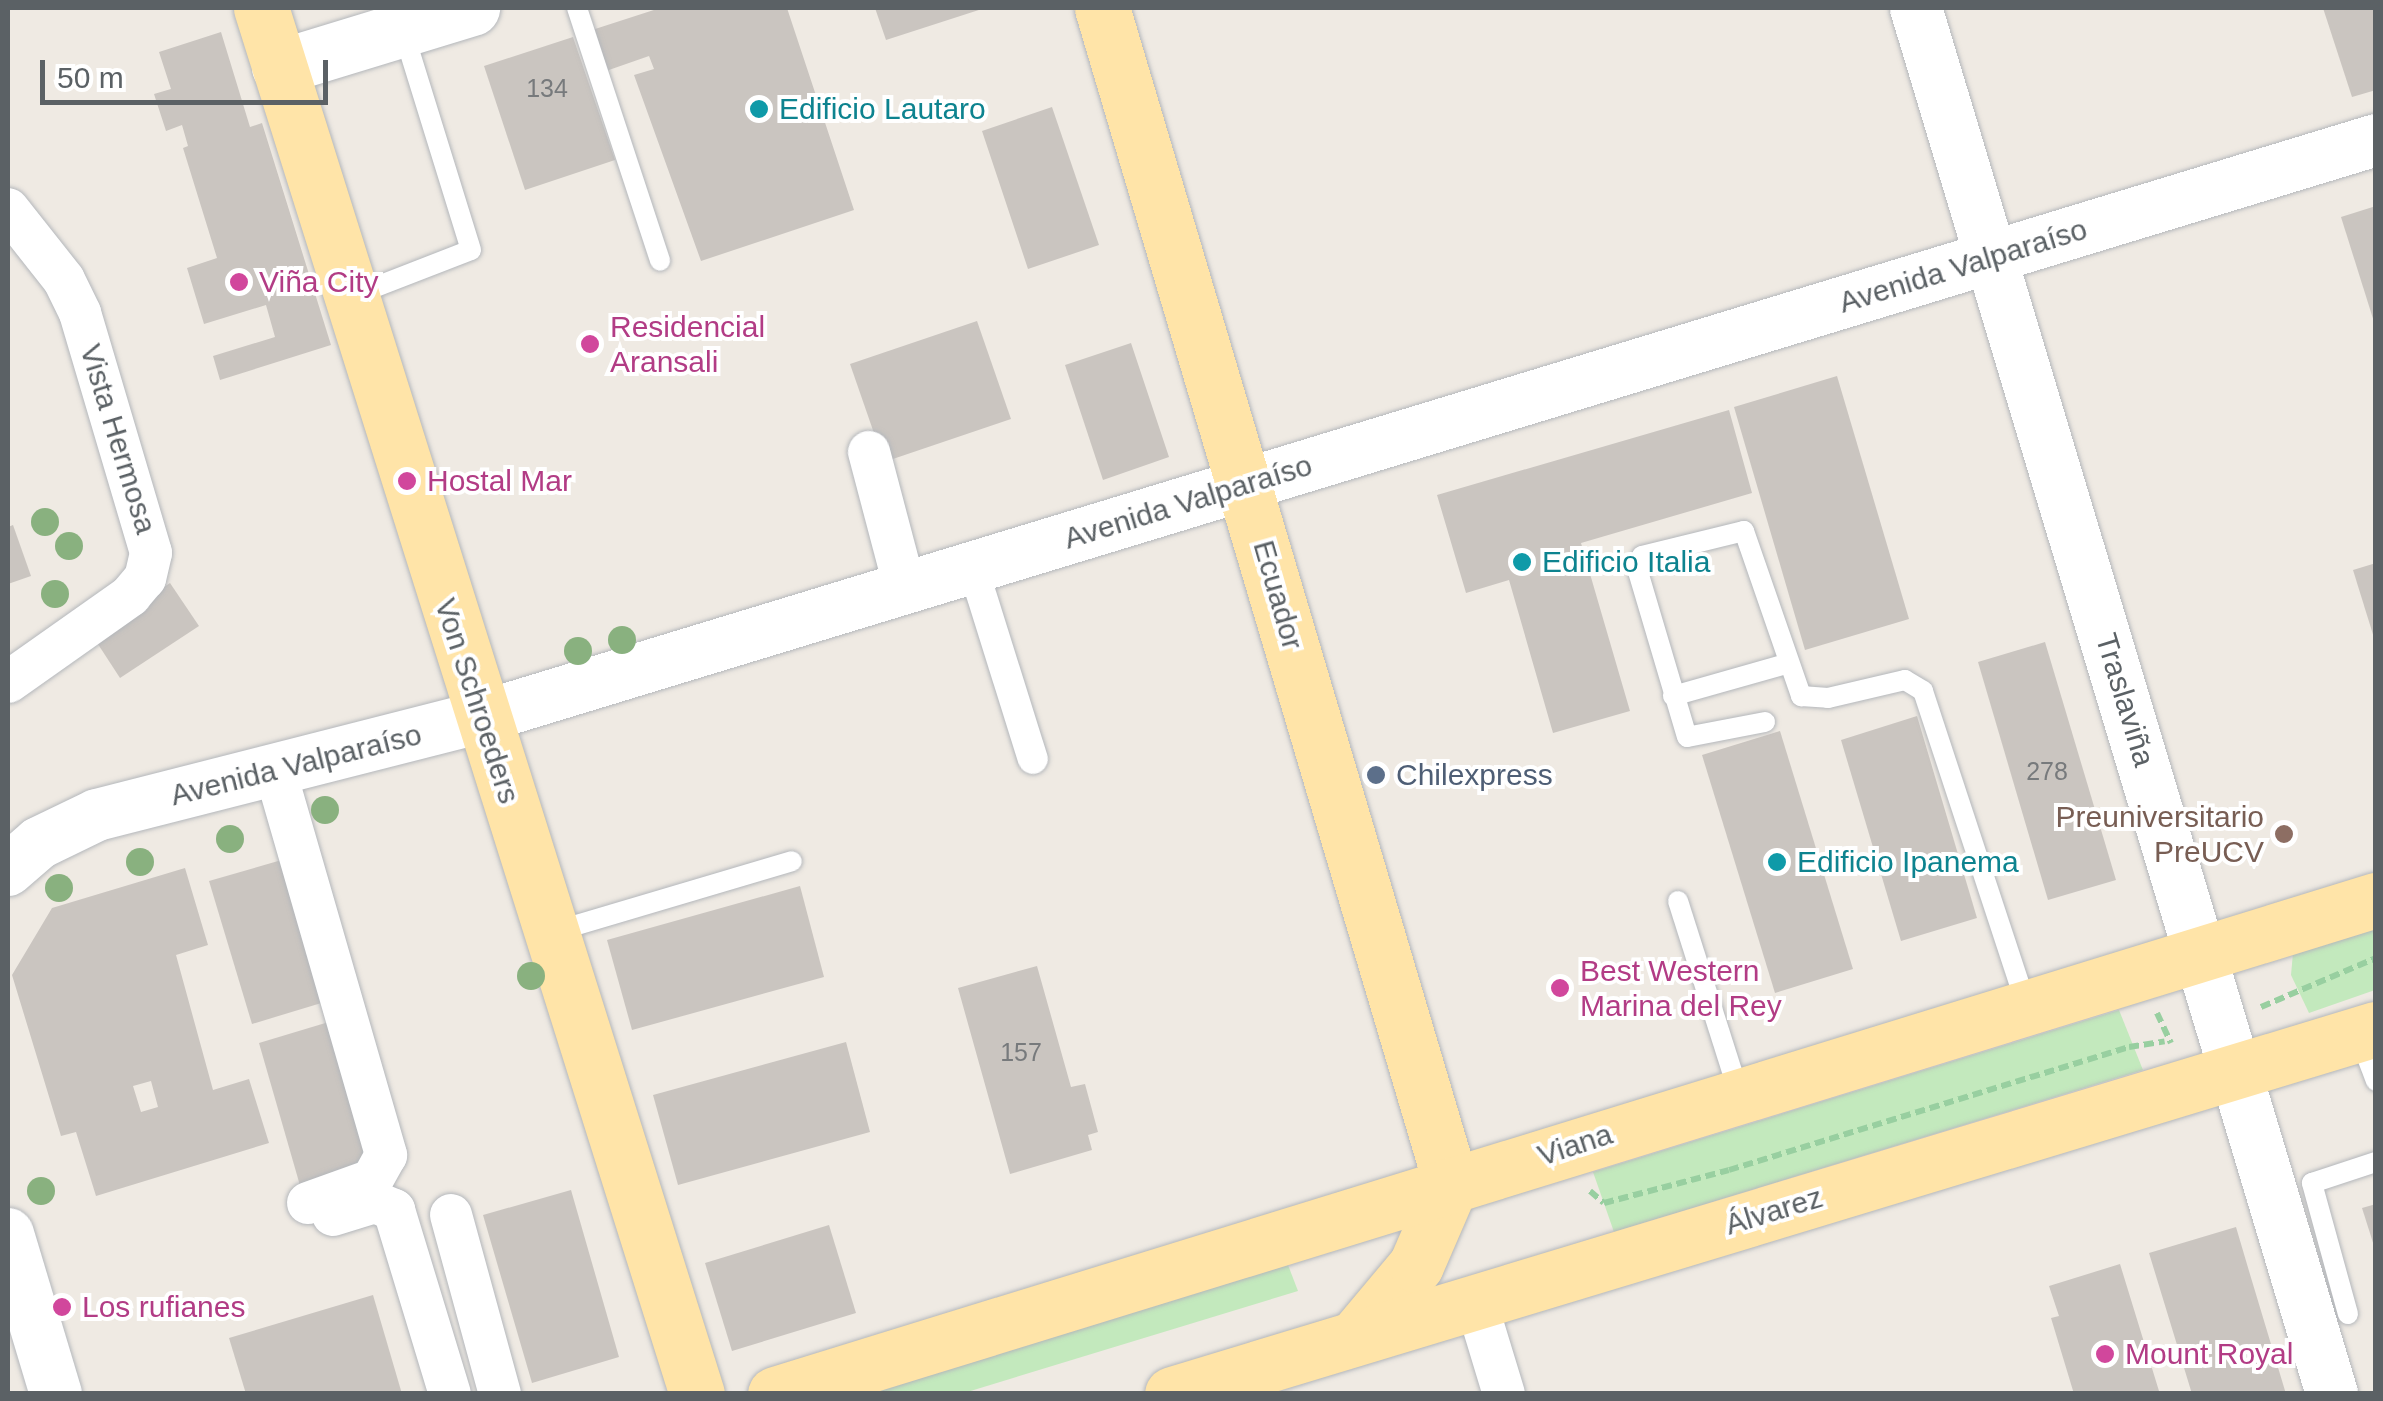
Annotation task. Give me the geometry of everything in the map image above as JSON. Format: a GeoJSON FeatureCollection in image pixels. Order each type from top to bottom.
{"type":"FeatureCollection","features":[{"type":"Feature","properties":{"kind":"main road","name":"Von Schroeders"},"geometry":{"type":"LineString","coordinates":[[262,8],[697,1394]]}},
{"type":"Feature","properties":{"kind":"main road"},"geometry":{"type":"LineString","coordinates":[[279,66],[472,8]]}},
{"type":"Feature","properties":{"kind":"main road","name":"Ecuador"},"geometry":{"type":"LineString","coordinates":[[1102,8],[1452,1184]]}},
{"type":"Feature","properties":{"kind":"main road","name":"Viana"},"geometry":{"type":"LineString","coordinates":[[775,1394],[1738,1093],[2376,900]]}},
{"type":"Feature","properties":{"kind":"main road","name":"Álvarez"},"geometry":{"type":"LineString","coordinates":[[1172,1394],[1476,1302],[2203,1056],[2370,1048]]}},
{"type":"Feature","properties":{"kind":"main road"},"geometry":{"type":"LineString","coordinates":[[1355,1338],[1416,1265],[1452,1184]]}},
{"type":"Feature","properties":{"kind":"street","name":"Traslaviña"},"geometry":{"type":"LineString","coordinates":[[1916,8],[2200,954],[2203,1056],[2305,1239],[2332,1394]]}},
{"type":"Feature","properties":{"kind":"street","name":"Avenida Valparaíso"},"geometry":{"type":"LineString","coordinates":[[8,870],[40,842],[97,814],[482,717],[2376,140]]}},
{"type":"Feature","properties":{"kind":"street","name":"Vista Hermosa"},"geometry":{"type":"LineString","coordinates":[[8,210],[64,280],[80,313],[150,553],[145,578],[130,596],[8,682]]}},
{"type":"Feature","properties":{"kind":"street"},"geometry":{"type":"LineString","coordinates":[[870,452],[905,588]]}},
{"type":"Feature","properties":{"kind":"street"},"geometry":{"type":"LineString","coordinates":[[972,568],[1033,759]]}},
{"type":"Feature","properties":{"kind":"street"},"geometry":{"type":"LineString","coordinates":[[275,770],[386,1155],[372,1180],[320,1209],[375,1202],[394,1210],[450,1394]]}},
{"type":"Feature","properties":{"kind":"street"},"geometry":{"type":"LineString","coordinates":[[451,1215],[500,1394]]}},
{"type":"Feature","properties":{"kind":"street"},"geometry":{"type":"LineString","coordinates":[[8,1234],[56,1394]]}},
{"type":"Feature","properties":{"kind":"street"},"geometry":{"type":"LineString","coordinates":[[1476,1302],[1504,1394]]}},
{"type":"Feature","properties":{"kind":"lane"},"geometry":{"type":"LineString","coordinates":[[577,8],[660,261]]}},
{"type":"Feature","properties":{"kind":"lane"},"geometry":{"type":"LineString","coordinates":[[350,297],[471,250],[402,29]]}},
{"type":"Feature","properties":{"kind":"lane"},"geometry":{"type":"LineString","coordinates":[[1765,722],[1693,739],[1683,730],[1637,568],[1642,556],[1744,530],[1786,664],[1808,700],[1905,680],[1922,690],[2026,1006]]}},
{"type":"Feature","properties":{"kind":"lane"},"geometry":{"type":"LineString","coordinates":[[1673,696],[1786,664]]}},
{"type":"Feature","properties":{"kind":"lane"},"geometry":{"type":"LineString","coordinates":[[551,933],[792,861]]}},
{"type":"Feature","properties":{"kind":"lane"},"geometry":{"type":"LineString","coordinates":[[1678,901],[1738,1093]]}},
{"type":"Feature","properties":{"kind":"lane"},"geometry":{"type":"LineString","coordinates":[[2348,1314],[2305,1239],[2315,1179],[2376,1162]]}},
{"type":"Feature","properties":{"kind":"path"},"geometry":{"type":"LineString","coordinates":[[1583,1184],[1604,1203],[2129,1047],[2203,1056],[2376,958]]}},
{"type":"Feature","properties":{"kind":"path"},"geometry":{"type":"LineString","coordinates":[[2146,970],[2148,993],[2203,1056]]}},
{"type":"Feature","properties":{"kind":"green space"},"geometry":{"type":"Polygon","coordinates":[[[2375,927],[2375,990],[2309,1013],[2291,975],[2293,953],[2375,927]]]}},
{"type":"Feature","properties":{"kind":"green space"},"geometry":{"type":"Polygon","coordinates":[[[2119,1010],[2143,1070],[1614,1232],[1593,1172],[2119,1010]]]}},
{"type":"Feature","properties":{"kind":"green space"},"geometry":{"type":"Polygon","coordinates":[[[1288,1265],[1298,1291],[964,1393],[862,1394],[1288,1265]]]}},
{"type":"Feature","properties":{"kind":"building","name":"Edificio Lautaro"},"geometry":{"type":"Polygon","coordinates":[[[660,8],[787,8],[854,210],[701,261],[634,75],[654,69],[649,56],[606,71],[592,30],[660,8]]]}},
{"type":"Feature","properties":{"kind":"building"},"geometry":{"type":"Polygon","coordinates":[[[875,8],[985,8],[886,40],[875,8]]]}},
{"type":"Feature","properties":{"kind":"building"},"geometry":{"type":"Polygon","coordinates":[[[2323,8],[2376,8],[2376,90],[2352,97],[2323,8]]]}},
{"type":"Feature","properties":{"kind":"building"},"geometry":{"type":"Polygon","coordinates":[[[221,32],[250,127],[262,123],[331,345],[220,380],[213,356],[275,337],[266,305],[204,324],[187,268],[217,258],[183,148],[188,146],[182,125],[166,131],[154,94],[171,89],[159,52],[221,32]]]}},
{"type":"Feature","properties":{"kind":"building"},"geometry":{"type":"Polygon","coordinates":[[[573,37],[615,160],[525,190],[484,66],[573,37]]]}},
{"type":"Feature","properties":{"kind":"building"},"geometry":{"type":"Polygon","coordinates":[[[1052,107],[1099,245],[1028,269],[982,131],[1052,107]]]}},
{"type":"Feature","properties":{"kind":"building"},"geometry":{"type":"Polygon","coordinates":[[[2376,206],[2376,325],[2375,325],[2341,217],[2376,206]]]}},
{"type":"Feature","properties":{"kind":"building"},"geometry":{"type":"Polygon","coordinates":[[[977,321],[1011,419],[884,462],[850,364],[977,321]]]}},
{"type":"Feature","properties":{"kind":"building"},"geometry":{"type":"Polygon","coordinates":[[[1131,343],[1169,457],[1103,480],[1065,365],[1131,343]]]}},
{"type":"Feature","properties":{"kind":"building"},"geometry":{"type":"Polygon","coordinates":[[[1837,376],[1909,619],[1805,650],[1734,407],[1837,376]]]}},
{"type":"Feature","properties":{"kind":"building","name":"Edificio Italia"},"geometry":{"type":"Polygon","coordinates":[[[1729,410],[1752,493],[1581,543],[1630,711],[1553,733],[1509,580],[1466,593],[1437,495],[1729,410]]]}},
{"type":"Feature","properties":{"kind":"building"},"geometry":{"type":"Polygon","coordinates":[[[13,525],[31,576],[8,584],[8,527],[13,525]]]}},
{"type":"Feature","properties":{"kind":"building"},"geometry":{"type":"Polygon","coordinates":[[[2376,563],[2376,641],[2375,641],[2353,570],[2376,563]]]}},
{"type":"Feature","properties":{"kind":"building"},"geometry":{"type":"Polygon","coordinates":[[[170,583],[199,626],[120,678],[92,635],[170,583]]]}},
{"type":"Feature","properties":{"kind":"building"},"geometry":{"type":"Polygon","coordinates":[[[2045,642],[2116,880],[2048,900],[1978,662],[2045,642]]]}},
{"type":"Feature","properties":{"kind":"building"},"geometry":{"type":"Polygon","coordinates":[[[1917,716],[1977,918],[1901,941],[1841,740],[1917,716]]]}},
{"type":"Feature","properties":{"kind":"building","name":"Edificio Ipanema"},"geometry":{"type":"Polygon","coordinates":[[[1780,731],[1853,969],[1775,993],[1702,755],[1780,731]]]}},
{"type":"Feature","properties":{"kind":"building"},"geometry":{"type":"Polygon","coordinates":[[[285,859],[328,1001],[252,1024],[209,881],[285,859]]]}},
{"type":"Feature","properties":{"kind":"building"},"geometry":{"type":"Polygon","coordinates":[[[185,868],[208,945],[176,955],[213,1090],[249,1079],[269,1143],[96,1196],[76,1132],[61,1136],[12,975],[52,908],[185,868]],[[151,1081],[133,1086],[141,1112],[158,1107],[151,1081]]]}},
{"type":"Feature","properties":{"kind":"building"},"geometry":{"type":"Polygon","coordinates":[[[800,886],[824,977],[632,1030],[607,940],[800,886]]]}},
{"type":"Feature","properties":{"kind":"building"},"geometry":{"type":"Polygon","coordinates":[[[1037,966],[1071,1087],[1085,1084],[1098,1132],[1088,1135],[1092,1150],[1010,1174],[958,988],[1037,966]]]}},
{"type":"Feature","properties":{"kind":"building"},"geometry":{"type":"Polygon","coordinates":[[[332,1021],[375,1168],[301,1189],[259,1043],[332,1021]]]}},
{"type":"Feature","properties":{"kind":"building"},"geometry":{"type":"Polygon","coordinates":[[[846,1042],[870,1132],[678,1185],[653,1095],[846,1042]]]}},
{"type":"Feature","properties":{"kind":"building"},"geometry":{"type":"Polygon","coordinates":[[[571,1190],[619,1357],[532,1383],[483,1215],[571,1190]]]}},
{"type":"Feature","properties":{"kind":"building"},"geometry":{"type":"Polygon","coordinates":[[[2376,1204],[2376,1249],[2375,1249],[2362,1208],[2376,1204]]]}},
{"type":"Feature","properties":{"kind":"building"},"geometry":{"type":"Polygon","coordinates":[[[829,1225],[856,1313],[732,1351],[705,1263],[829,1225]]]}},
{"type":"Feature","properties":{"kind":"building"},"geometry":{"type":"Polygon","coordinates":[[[2236,1227],[2286,1394],[2192,1394],[2149,1253],[2236,1227]]]}},
{"type":"Feature","properties":{"kind":"building","name":"Mount Royal"},"geometry":{"type":"Polygon","coordinates":[[[2120,1264],[2159,1391],[2074,1394],[2051,1318],[2059,1316],[2049,1286],[2120,1264]]]}},
{"type":"Feature","properties":{"kind":"building"},"geometry":{"type":"Polygon","coordinates":[[[373,1295],[402,1394],[246,1394],[229,1338],[373,1295]]]}},
{"type":"Feature","properties":{"kind":"place","name":"Edificio Lautaro"},"geometry":{"type":"Point","coordinates":[759,109]}},
{"type":"Feature","properties":{"kind":"place","name":"Viña City"},"geometry":{"type":"Point","coordinates":[239,282]}},
{"type":"Feature","properties":{"kind":"place","name":"Residencial Aransali"},"geometry":{"type":"Point","coordinates":[590,344]}},
{"type":"Feature","properties":{"kind":"place","name":"Hostal Mar"},"geometry":{"type":"Point","coordinates":[407,481]}},
{"type":"Feature","properties":{"kind":"place","name":"Edificio Italia"},"geometry":{"type":"Point","coordinates":[1522,562]}},
{"type":"Feature","properties":{"kind":"place","name":"Chilexpress"},"geometry":{"type":"Point","coordinates":[1376,775]}},
{"type":"Feature","properties":{"kind":"place","name":"Preuniversitario PreUCV"},"geometry":{"type":"Point","coordinates":[2284,834]}},
{"type":"Feature","properties":{"kind":"place","name":"Edificio Ipanema"},"geometry":{"type":"Point","coordinates":[1777,862]}},
{"type":"Feature","properties":{"kind":"place","name":"Best Western Marina del Rey"},"geometry":{"type":"Point","coordinates":[1560,988]}},
{"type":"Feature","properties":{"kind":"place","name":"Los rufianes"},"geometry":{"type":"Point","coordinates":[62,1307]}},
{"type":"Feature","properties":{"kind":"place","name":"Mount Royal"},"geometry":{"type":"Point","coordinates":[2105,1354]}}]}
